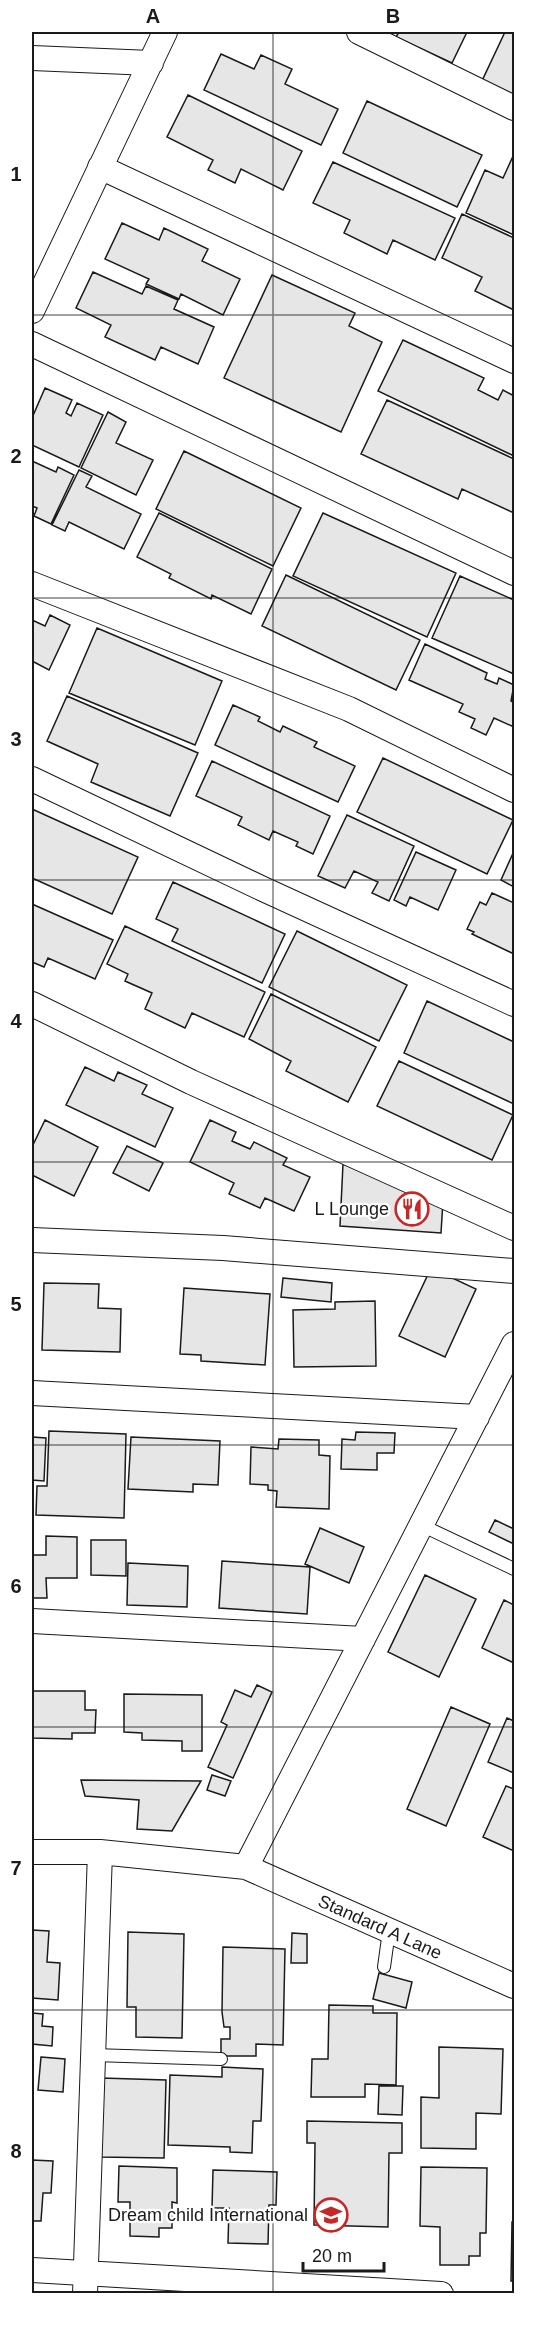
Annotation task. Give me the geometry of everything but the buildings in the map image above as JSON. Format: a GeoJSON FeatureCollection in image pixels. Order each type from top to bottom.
{"type":"FeatureCollection","features":[{"type":"Feature","properties":{"kind":"street"},"geometry":{"type":"LineString","coordinates":[[32,310],[165,32]]}},
{"type":"Feature","properties":{"kind":"street"},"geometry":{"type":"LineString","coordinates":[[359,32],[514,108]]}},
{"type":"Feature","properties":{"kind":"street"},"geometry":{"type":"LineString","coordinates":[[32,58],[151,63]]}},
{"type":"Feature","properties":{"kind":"street"},"geometry":{"type":"LineString","coordinates":[[100,167],[514,361]]}},
{"type":"Feature","properties":{"kind":"street"},"geometry":{"type":"LineString","coordinates":[[32,344],[514,573]]}},
{"type":"Feature","properties":{"kind":"street"},"geometry":{"type":"LineString","coordinates":[[32,584],[349,710],[514,790]]}},
{"type":"Feature","properties":{"kind":"street"},"geometry":{"type":"LineString","coordinates":[[32,779],[514,1004]]}},
{"type":"Feature","properties":{"kind":"street"},"geometry":{"type":"LineString","coordinates":[[32,1004],[191,1082],[514,1228]]}},
{"type":"Feature","properties":{"kind":"street"},"geometry":{"type":"LineString","coordinates":[[32,1240],[223,1248],[514,1271]]}},
{"type":"Feature","properties":{"kind":"street"},"geometry":{"type":"LineString","coordinates":[[246,1867],[514,1344]]}},
{"type":"Feature","properties":{"kind":"street"},"geometry":{"type":"LineString","coordinates":[[32,1393],[477,1417]]}},
{"type":"Feature","properties":{"kind":"street"},"geometry":{"type":"LineString","coordinates":[[32,1621],[363,1639]]}},
{"type":"Feature","properties":{"kind":"street","name":"Standard A Lane"},"geometry":{"type":"LineString","coordinates":[[32,1852],[100,1852],[246,1867],[514,1986]]}},
{"type":"Feature","properties":{"kind":"street"},"geometry":{"type":"LineString","coordinates":[[85,2283],[100,1852]]}},
{"type":"Feature","properties":{"kind":"street"},"geometry":{"type":"LineString","coordinates":[[32,2270],[85,2283],[441,2294]]}},
{"type":"Feature","properties":{"kind":"lane"},"geometry":{"type":"LineString","coordinates":[[422,1525],[514,1569]]}},
{"type":"Feature","properties":{"kind":"lane"},"geometry":{"type":"LineString","coordinates":[[384,1967],[389,1931]]}},
{"type":"Feature","properties":{"kind":"lane"},"geometry":{"type":"LineString","coordinates":[[93,2055],[221,2059]]}},
{"type":"Feature","properties":{"kind":"place","name":"L Lounge"},"geometry":{"type":"Point","coordinates":[412,1209]}},
{"type":"Feature","properties":{"kind":"place","name":"Dream child International"},"geometry":{"type":"Point","coordinates":[331,2215]}}]}
